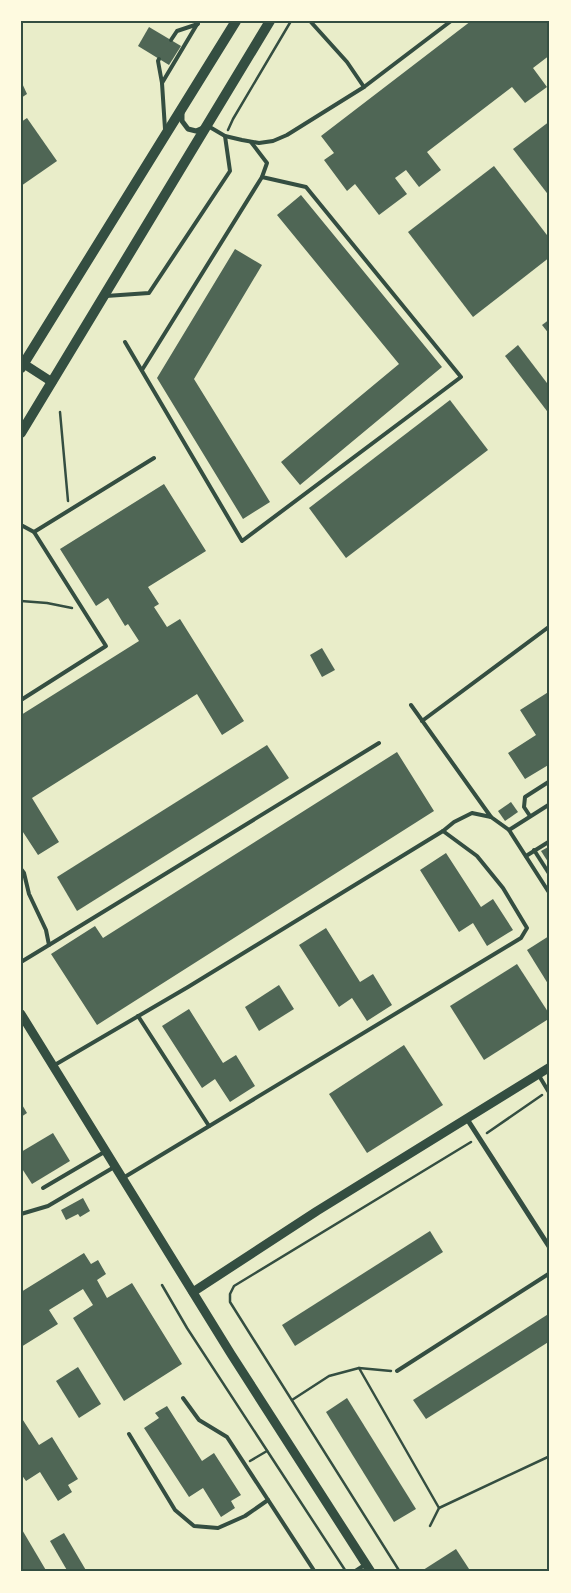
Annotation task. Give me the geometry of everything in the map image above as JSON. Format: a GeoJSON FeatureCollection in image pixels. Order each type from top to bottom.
{"type":"FeatureCollection","features":[{"type":"Feature","properties":{"kind":"main road"},"geometry":{"type":"LineString","coordinates":[[22,365],[182,111],[236,21]]}},
{"type":"Feature","properties":{"kind":"main road"},"geometry":{"type":"LineString","coordinates":[[21,433],[270,21]]}},
{"type":"Feature","properties":{"kind":"street"},"geometry":{"type":"LineString","coordinates":[[182,111],[182,121],[188,129],[196,131],[208,126]]}},
{"type":"Feature","properties":{"kind":"street"},"geometry":{"type":"LineString","coordinates":[[22,365],[52,382]]}},
{"type":"Feature","properties":{"kind":"street"},"geometry":{"type":"LineString","coordinates":[[21,1014],[193,1292],[369,1568]]}},
{"type":"Feature","properties":{"kind":"street"},"geometry":{"type":"LineString","coordinates":[[193,1292],[316,1211],[550,1067]]}},
{"type":"Feature","properties":{"kind":"street"},"geometry":{"type":"LineString","coordinates":[[467,1119],[550,1248]]}},
{"type":"Feature","properties":{"kind":"lane"},"geometry":{"type":"LineString","coordinates":[[310,21],[347,62],[364,87]]}},
{"type":"Feature","properties":{"kind":"lane"},"geometry":{"type":"LineString","coordinates":[[208,126],[225,136],[259,143],[273,141],[287,135],[364,87],[451,21]]}},
{"type":"Feature","properties":{"kind":"lane"},"geometry":{"type":"LineString","coordinates":[[171,40],[177,31],[199,22]]}},
{"type":"Feature","properties":{"kind":"lane"},"geometry":{"type":"LineString","coordinates":[[162,82],[199,22]]}},
{"type":"Feature","properties":{"kind":"lane"},"geometry":{"type":"LineString","coordinates":[[159,59],[166,136]]}},
{"type":"Feature","properties":{"kind":"lane"},"geometry":{"type":"LineString","coordinates":[[104,296],[149,293],[230,171],[225,136]]}},
{"type":"Feature","properties":{"kind":"lane"},"geometry":{"type":"LineString","coordinates":[[142,370],[262,177],[266,163],[251,142]]}},
{"type":"Feature","properties":{"kind":"lane"},"geometry":{"type":"LineString","coordinates":[[124,342],[242,541],[461,376],[306,187],[262,177]]}},
{"type":"Feature","properties":{"kind":"lane"},"geometry":{"type":"LineString","coordinates":[[34,532],[154,458]]}},
{"type":"Feature","properties":{"kind":"lane"},"geometry":{"type":"LineString","coordinates":[[21,525],[34,532],[106,646],[21,700]]}},
{"type":"Feature","properties":{"kind":"lane"},"geometry":{"type":"LineString","coordinates":[[422,721],[550,626]]}},
{"type":"Feature","properties":{"kind":"lane"},"geometry":{"type":"LineString","coordinates":[[410,705],[491,817],[509,830],[550,894]]}},
{"type":"Feature","properties":{"kind":"lane"},"geometry":{"type":"LineString","coordinates":[[21,962],[379,743]]}},
{"type":"Feature","properties":{"kind":"lane"},"geometry":{"type":"LineString","coordinates":[[530,816],[524,807],[525,797],[550,781]]}},
{"type":"Feature","properties":{"kind":"lane"},"geometry":{"type":"LineString","coordinates":[[509,830],[550,804]]}},
{"type":"Feature","properties":{"kind":"lane"},"geometry":{"type":"LineString","coordinates":[[53,1066],[443,831],[454,822],[472,813],[491,817]]}},
{"type":"Feature","properties":{"kind":"lane"},"geometry":{"type":"LineString","coordinates":[[123,1178],[520,938],[526,928],[503,888],[476,856],[443,831]]}},
{"type":"Feature","properties":{"kind":"lane"},"geometry":{"type":"LineString","coordinates":[[526,856],[550,840]]}},
{"type":"Feature","properties":{"kind":"lane"},"geometry":{"type":"LineString","coordinates":[[534,850],[550,875]]}},
{"type":"Feature","properties":{"kind":"lane"},"geometry":{"type":"LineString","coordinates":[[21,869],[24,873],[28,894],[46,930],[49,945]]}},
{"type":"Feature","properties":{"kind":"lane"},"geometry":{"type":"LineString","coordinates":[[138,1016],[209,1126]]}},
{"type":"Feature","properties":{"kind":"lane"},"geometry":{"type":"LineString","coordinates":[[538,1074],[549,1093]]}},
{"type":"Feature","properties":{"kind":"lane"},"geometry":{"type":"LineString","coordinates":[[43,1188],[106,1151]]}},
{"type":"Feature","properties":{"kind":"lane"},"geometry":{"type":"LineString","coordinates":[[21,1214],[48,1206],[116,1166]]}},
{"type":"Feature","properties":{"kind":"lane"},"geometry":{"type":"LineString","coordinates":[[397,1371],[550,1273]]}},
{"type":"Feature","properties":{"kind":"lane"},"geometry":{"type":"LineString","coordinates":[[183,1398],[199,1420],[227,1437],[315,1572]]}},
{"type":"Feature","properties":{"kind":"lane"},"geometry":{"type":"LineString","coordinates":[[129,1434],[175,1510],[194,1526],[218,1528],[245,1516],[268,1500]]}},
{"type":"Feature","properties":{"kind":"lane"},"geometry":{"type":"LineString","coordinates":[[354,1572],[369,1568]]}},
{"type":"Feature","properties":{"kind":"path"},"geometry":{"type":"LineString","coordinates":[[225,136],[233,119],[291,21]]}},
{"type":"Feature","properties":{"kind":"path"},"geometry":{"type":"LineString","coordinates":[[60,412],[68,510]]}},
{"type":"Feature","properties":{"kind":"path"},"geometry":{"type":"LineString","coordinates":[[21,601],[47,603],[84,611]]}},
{"type":"Feature","properties":{"kind":"path"},"geometry":{"type":"LineString","coordinates":[[400,1572],[230,1302],[230,1294],[234,1286],[549,1093]]}},
{"type":"Feature","properties":{"kind":"path"},"geometry":{"type":"LineString","coordinates":[[162,1285],[187,1328],[346,1572]]}},
{"type":"Feature","properties":{"kind":"path"},"geometry":{"type":"LineString","coordinates":[[292,1400],[329,1376],[359,1368],[397,1371]]}},
{"type":"Feature","properties":{"kind":"path"},"geometry":{"type":"LineString","coordinates":[[359,1368],[439,1508]]}},
{"type":"Feature","properties":{"kind":"path"},"geometry":{"type":"LineString","coordinates":[[245,1464],[267,1451]]}},
{"type":"Feature","properties":{"kind":"path"},"geometry":{"type":"LineString","coordinates":[[430,1526],[439,1508],[550,1456]]}},
{"type":"Feature","properties":{"kind":"building"},"geometry":{"type":"Polygon","coordinates":[[[471,21],[550,21],[550,55],[533,68],[547,87],[525,103],[512,87],[427,152],[441,170],[419,187],[406,170],[395,178],[407,194],[379,215],[355,184],[347,191],[324,160],[334,153],[321,136],[471,21]]]}},
{"type":"Feature","properties":{"kind":"building"},"geometry":{"type":"Polygon","coordinates":[[[149,27],[181,46],[169,65],[138,46],[149,27]]]}},
{"type":"Feature","properties":{"kind":"building"},"geometry":{"type":"Polygon","coordinates":[[[21,81],[27,94],[21,98],[21,81]]]}},
{"type":"Feature","properties":{"kind":"building"},"geometry":{"type":"Polygon","coordinates":[[[27,118],[57,161],[21,186],[21,122],[27,118]]]}},
{"type":"Feature","properties":{"kind":"building"},"geometry":{"type":"Polygon","coordinates":[[[550,121],[550,197],[513,149],[550,121]]]}},
{"type":"Feature","properties":{"kind":"building"},"geometry":{"type":"Polygon","coordinates":[[[494,166],[550,239],[550,257],[473,317],[408,232],[494,166]]]}},
{"type":"Feature","properties":{"kind":"building"},"geometry":{"type":"Polygon","coordinates":[[[301,195],[442,367],[300,485],[281,462],[399,364],[277,215],[301,195]]]}},
{"type":"Feature","properties":{"kind":"building"},"geometry":{"type":"Polygon","coordinates":[[[235,249],[262,265],[194,379],[270,502],[243,519],[157,378],[235,249]]]}},
{"type":"Feature","properties":{"kind":"building"},"geometry":{"type":"Polygon","coordinates":[[[550,319],[550,335],[542,325],[550,319]]]}},
{"type":"Feature","properties":{"kind":"building"},"geometry":{"type":"Polygon","coordinates":[[[518,345],[550,387],[550,415],[505,356],[518,345]]]}},
{"type":"Feature","properties":{"kind":"building"},"geometry":{"type":"Polygon","coordinates":[[[450,400],[488,450],[346,558],[309,508],[450,400]]]}},
{"type":"Feature","properties":{"kind":"building"},"geometry":{"type":"Polygon","coordinates":[[[164,484],[206,551],[148,587],[159,604],[154,607],[167,627],[180,619],[244,721],[222,735],[197,694],[32,798],[59,842],[38,855],[21,829],[21,715],[139,641],[128,624],[125,626],[108,598],[96,606],[60,549],[164,484]]]}},
{"type":"Feature","properties":{"kind":"building"},"geometry":{"type":"Polygon","coordinates":[[[322,648],[335,670],[322,677],[310,655],[322,648]]]}},
{"type":"Feature","properties":{"kind":"building"},"geometry":{"type":"Polygon","coordinates":[[[550,691],[550,764],[525,779],[508,753],[536,735],[520,710],[550,691]]]}},
{"type":"Feature","properties":{"kind":"building"},"geometry":{"type":"Polygon","coordinates":[[[267,745],[289,778],[77,911],[57,877],[267,745]]]}},
{"type":"Feature","properties":{"kind":"building"},"geometry":{"type":"Polygon","coordinates":[[[397,752],[434,811],[97,1025],[51,954],[95,926],[103,938],[397,752]]]}},
{"type":"Feature","properties":{"kind":"building"},"geometry":{"type":"Polygon","coordinates":[[[511,802],[518,812],[505,821],[498,811],[511,802]]]}},
{"type":"Feature","properties":{"kind":"building"},"geometry":{"type":"Polygon","coordinates":[[[550,846],[550,865],[541,851],[550,846]]]}},
{"type":"Feature","properties":{"kind":"building"},"geometry":{"type":"Polygon","coordinates":[[[446,853],[481,907],[493,899],[513,930],[487,946],[473,923],[459,932],[420,870],[446,853]]]}},
{"type":"Feature","properties":{"kind":"building"},"geometry":{"type":"Polygon","coordinates":[[[326,928],[360,982],[373,974],[392,1005],[367,1021],[352,998],[339,1007],[299,945],[326,928]]]}},
{"type":"Feature","properties":{"kind":"building"},"geometry":{"type":"Polygon","coordinates":[[[549,936],[550,938],[550,987],[527,950],[549,936]]]}},
{"type":"Feature","properties":{"kind":"building"},"geometry":{"type":"Polygon","coordinates":[[[517,964],[550,1015],[550,1018],[484,1060],[450,1006],[517,964]]]}},
{"type":"Feature","properties":{"kind":"building"},"geometry":{"type":"Polygon","coordinates":[[[279,985],[294,1009],[259,1031],[245,1007],[279,985]]]}},
{"type":"Feature","properties":{"kind":"building"},"geometry":{"type":"Polygon","coordinates":[[[189,1009],[223,1063],[236,1055],[255,1086],[230,1102],[215,1079],[202,1088],[162,1026],[189,1009]]]}},
{"type":"Feature","properties":{"kind":"building"},"geometry":{"type":"Polygon","coordinates":[[[404,1045],[443,1105],[367,1153],[329,1094],[404,1045]]]}},
{"type":"Feature","properties":{"kind":"building"},"geometry":{"type":"Polygon","coordinates":[[[21,1103],[27,1113],[21,1117],[21,1103]]]}},
{"type":"Feature","properties":{"kind":"building"},"geometry":{"type":"Polygon","coordinates":[[[53,1133],[70,1161],[32,1184],[21,1167],[21,1152],[53,1133]]]}},
{"type":"Feature","properties":{"kind":"building"},"geometry":{"type":"Polygon","coordinates":[[[83,1198],[90,1211],[80,1217],[78,1214],[66,1220],[61,1210],[83,1198]]]}},
{"type":"Feature","properties":{"kind":"building"},"geometry":{"type":"Polygon","coordinates":[[[430,1231],[443,1252],[295,1346],[282,1325],[430,1231]]]}},
{"type":"Feature","properties":{"kind":"building"},"geometry":{"type":"Polygon","coordinates":[[[84,1253],[91,1264],[98,1260],[106,1274],[97,1280],[107,1298],[132,1283],[182,1364],[124,1401],[73,1318],[93,1305],[83,1289],[49,1310],[58,1324],[21,1347],[21,1292],[84,1253]]]}},
{"type":"Feature","properties":{"kind":"building"},"geometry":{"type":"Polygon","coordinates":[[[550,1313],[550,1341],[426,1419],[413,1400],[550,1313]]]}},
{"type":"Feature","properties":{"kind":"building"},"geometry":{"type":"Polygon","coordinates":[[[78,1367],[101,1404],[79,1418],[56,1381],[78,1367]]]}},
{"type":"Feature","properties":{"kind":"building"},"geometry":{"type":"Polygon","coordinates":[[[347,1398],[416,1509],[394,1522],[326,1412],[347,1398]]]}},
{"type":"Feature","properties":{"kind":"building"},"geometry":{"type":"Polygon","coordinates":[[[167,1406],[202,1461],[214,1453],[241,1495],[231,1501],[235,1508],[221,1517],[203,1488],[189,1497],[144,1428],[159,1418],[155,1413],[167,1406]]]}},
{"type":"Feature","properties":{"kind":"building"},"geometry":{"type":"Polygon","coordinates":[[[21,1417],[39,1445],[52,1437],[78,1479],[68,1485],[72,1492],[58,1501],[40,1472],[26,1481],[21,1474],[21,1417]]]}},
{"type":"Feature","properties":{"kind":"building"},"geometry":{"type":"Polygon","coordinates":[[[21,1528],[47,1572],[21,1572],[21,1528]]]}},
{"type":"Feature","properties":{"kind":"building"},"geometry":{"type":"Polygon","coordinates":[[[64,1533],[87,1572],[68,1572],[50,1541],[64,1533]]]}},
{"type":"Feature","properties":{"kind":"building"},"geometry":{"type":"Polygon","coordinates":[[[456,1549],[471,1572],[420,1572],[456,1549]]]}}]}
